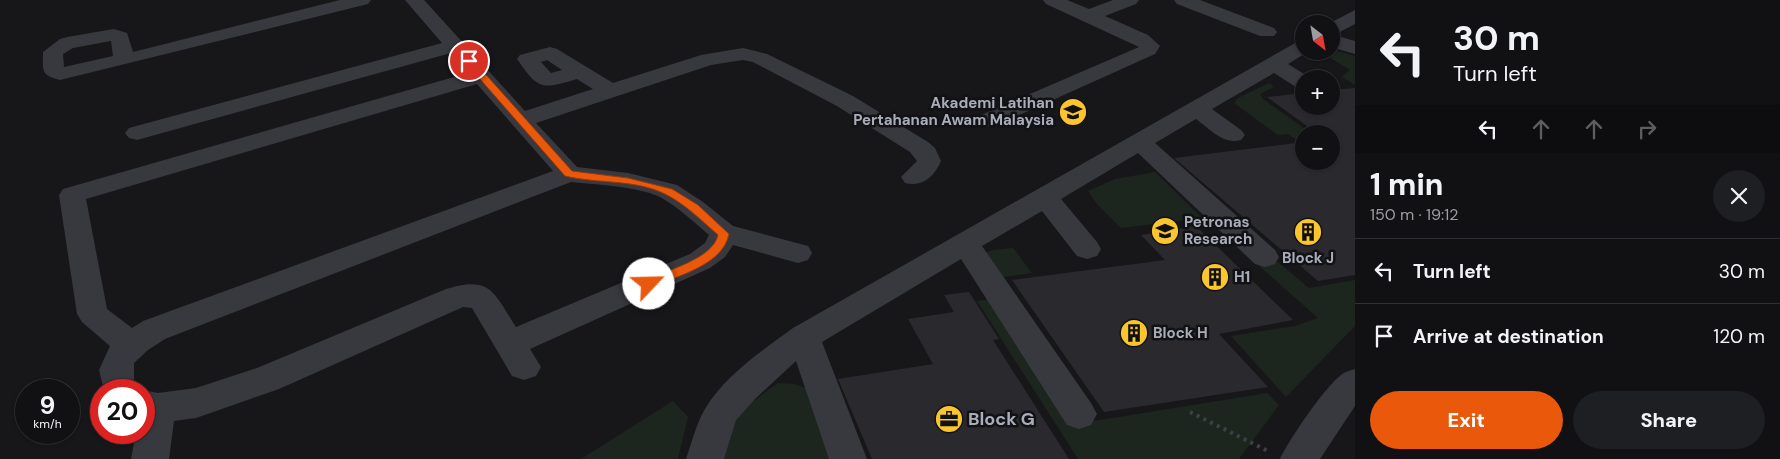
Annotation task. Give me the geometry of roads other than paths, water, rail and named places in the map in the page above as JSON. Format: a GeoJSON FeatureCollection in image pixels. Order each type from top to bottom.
{"type":"FeatureCollection","features":[{"type":"Feature","properties":{"kind":"street"},"geometry":{"type":"LineString","coordinates":[[124,60],[362,0]]}},
{"type":"Feature","properties":{"kind":"street"},"geometry":{"type":"LineString","coordinates":[[414,0],[569,174]]}},
{"type":"Feature","properties":{"kind":"street"},"geometry":{"type":"LineString","coordinates":[[989,120],[1148,50],[1150,46],[1141,39],[1052,0]]}},
{"type":"Feature","properties":{"kind":"street"},"geometry":{"type":"LineString","coordinates":[[1088,16],[1130,0]]}},
{"type":"Feature","properties":{"kind":"street"},"geometry":{"type":"LineString","coordinates":[[1183,0],[1267,32]]}},
{"type":"Feature","properties":{"kind":"street"},"geometry":{"type":"LineString","coordinates":[[1340,26],[1355,16]]}},
{"type":"Feature","properties":{"kind":"street"},"geometry":{"type":"LineString","coordinates":[[1340,33],[1355,34]]}},
{"type":"Feature","properties":{"kind":"street"},"geometry":{"type":"LineString","coordinates":[[1340,43],[1355,48]]}},
{"type":"Feature","properties":{"kind":"street"},"geometry":{"type":"LineString","coordinates":[[137,133],[456,46]]}},
{"type":"Feature","properties":{"kind":"street"},"geometry":{"type":"LineString","coordinates":[[705,459],[718,418],[727,406],[778,358],[804,337],[1295,51]]}},
{"type":"Feature","properties":{"kind":"street"},"geometry":{"type":"LineString","coordinates":[[521,120],[727,54],[743,54],[760,58],[845,101],[919,147],[926,153],[929,161],[925,169],[914,177]]}},
{"type":"Feature","properties":{"kind":"street"},"geometry":{"type":"LineString","coordinates":[[1274,64],[1295,77]]}},
{"type":"Feature","properties":{"kind":"street"},"geometry":{"type":"LineString","coordinates":[[580,71],[611,91]]}},
{"type":"Feature","properties":{"kind":"street"},"geometry":{"type":"LineString","coordinates":[[130,344],[93,314],[72,195],[482,76]]}},
{"type":"Feature","properties":{"kind":"street"},"geometry":{"type":"LineString","coordinates":[[1196,109],[1234,135]]}},
{"type":"Feature","properties":{"kind":"street"},"geometry":{"type":"LineString","coordinates":[[1140,142],[1265,257]]}},
{"type":"Feature","properties":{"kind":"street"},"geometry":{"type":"LineString","coordinates":[[115,379],[117,362],[130,344],[154,330],[569,174],[628,181],[668,191],[694,208],[724,234],[798,253]]}},
{"type":"Feature","properties":{"kind":"street"},"geometry":{"type":"LineString","coordinates":[[1045,197],[1088,249]]}},
{"type":"Feature","properties":{"kind":"street"},"geometry":{"type":"LineString","coordinates":[[155,406],[196,402],[267,379],[457,297],[473,294],[483,300],[518,355],[700,261],[715,252],[722,242],[724,234]]}},
{"type":"Feature","properties":{"kind":"street"},"geometry":{"type":"LineString","coordinates":[[965,243],[1079,414]]}},
{"type":"Feature","properties":{"kind":"street"},"geometry":{"type":"LineString","coordinates":[[804,337],[848,459]]}},
{"type":"Feature","properties":{"kind":"street"},"geometry":{"type":"LineString","coordinates":[[1287,457],[1350,396]]}},
{"type":"Feature","properties":{"kind":"street"},"geometry":{"type":"LineString","coordinates":[[150,444],[150,459]]}},
{"type":"Feature","properties":{"kind":"place","name":"Akademi Latihan Pertahanan Awam Malaysia"},"geometry":{"type":"Point","coordinates":[1073,112]}},
{"type":"Feature","properties":{"kind":"place","name":"Petronas Research"},"geometry":{"type":"Point","coordinates":[1165,231]}},
{"type":"Feature","properties":{"kind":"place","name":"Block J"},"geometry":{"type":"Point","coordinates":[1308,232]}},
{"type":"Feature","properties":{"kind":"place","name":"H1"},"geometry":{"type":"Point","coordinates":[1215,277]}},
{"type":"Feature","properties":{"kind":"place","name":"Block H"},"geometry":{"type":"Point","coordinates":[1134,333]}},
{"type":"Feature","properties":{"kind":"place","name":"Block G"},"geometry":{"type":"Point","coordinates":[949,419]}}]}
